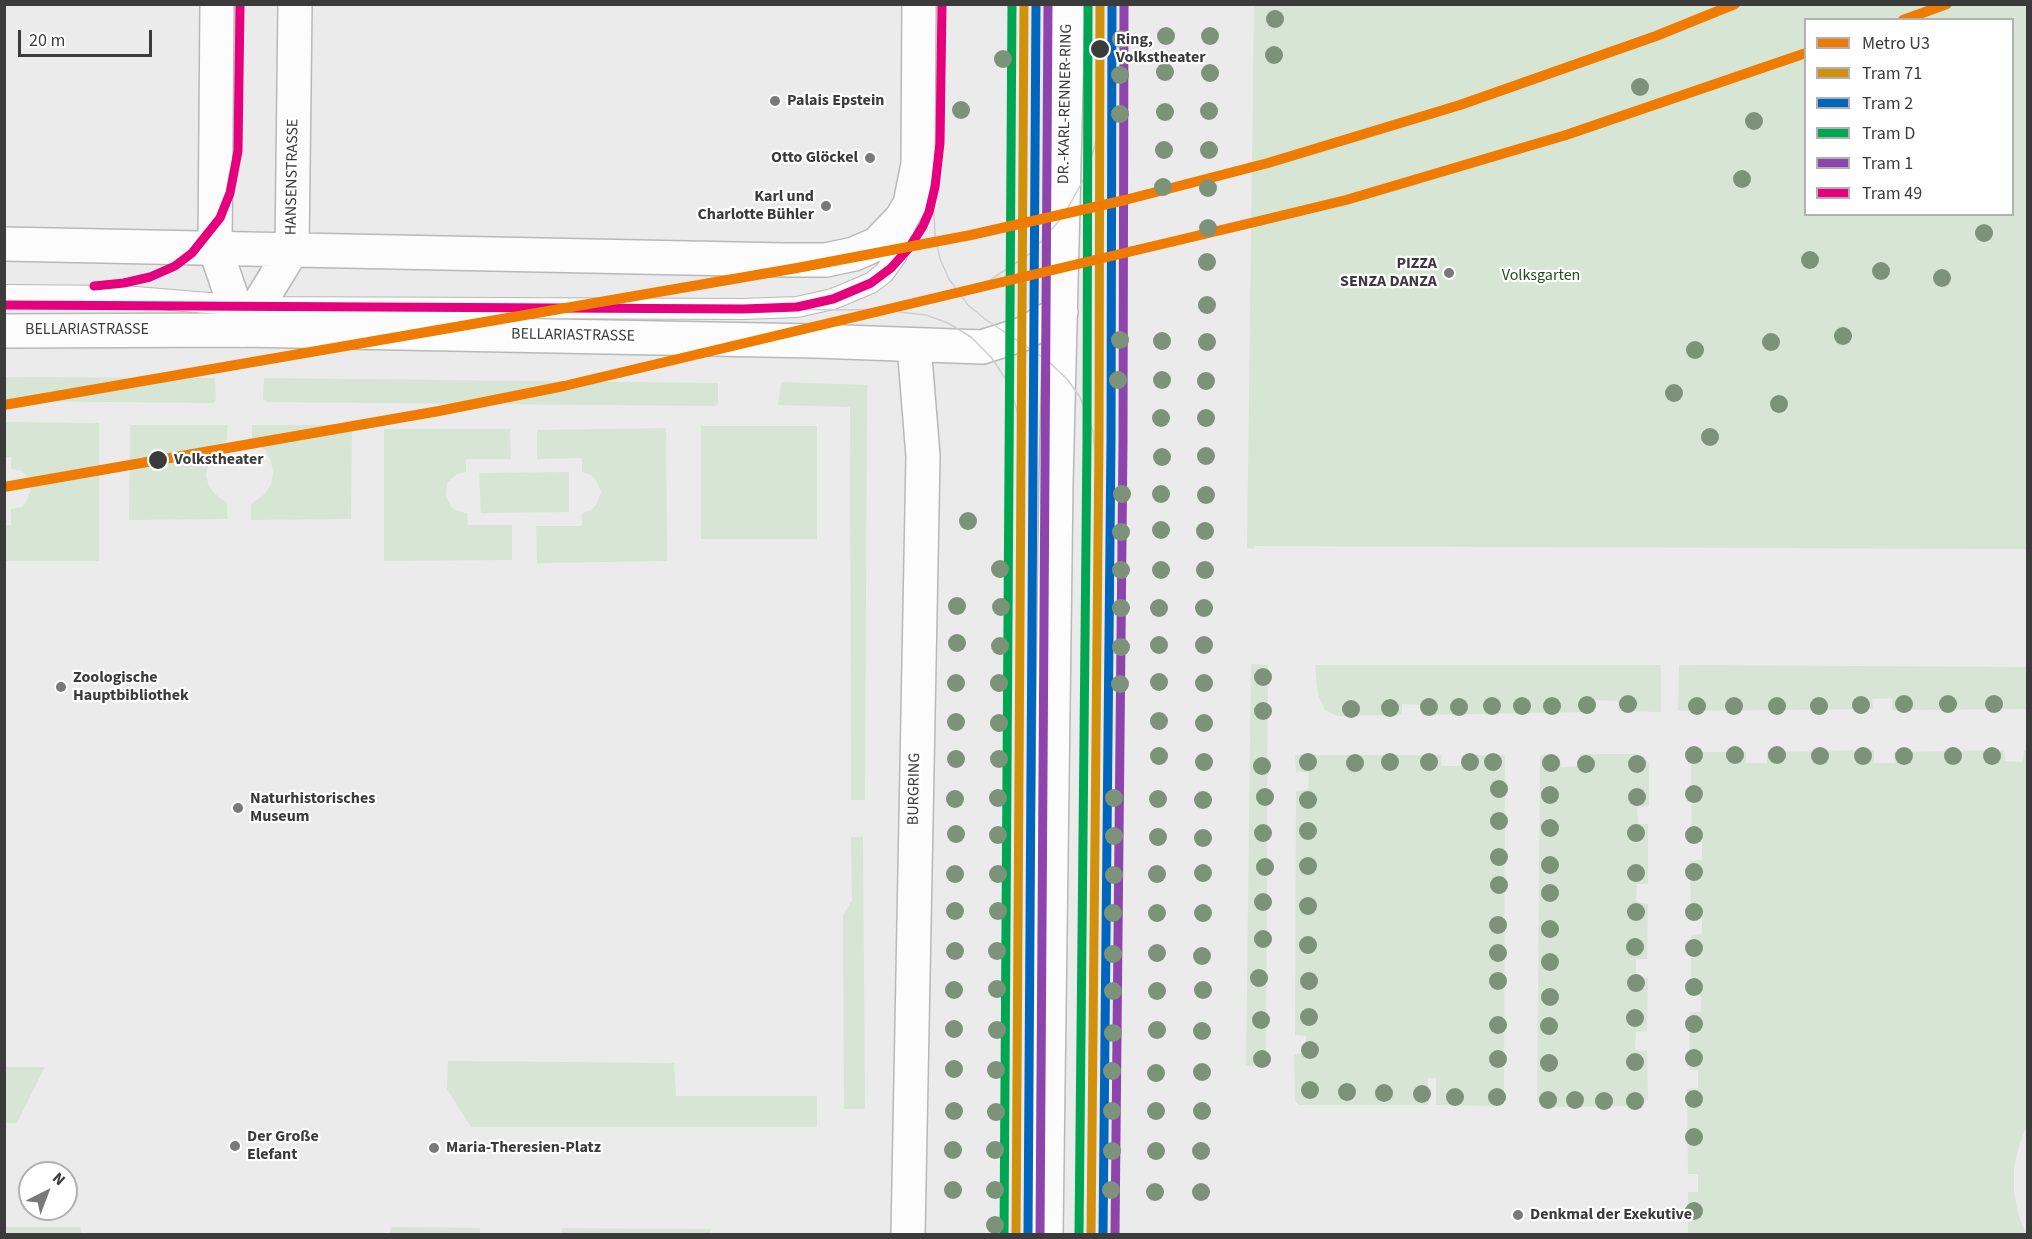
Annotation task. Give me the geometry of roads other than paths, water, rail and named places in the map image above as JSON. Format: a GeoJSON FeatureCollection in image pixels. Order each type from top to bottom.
{"type":"FeatureCollection","features":[{"type":"Feature","properties":{"kind":"street"},"geometry":{"type":"LineString","coordinates":[[217,4],[215,248],[245,314]]}},
{"type":"Feature","properties":{"kind":"street","name":"HANSENSTRASSE"},"geometry":{"type":"LineString","coordinates":[[245,314],[292,250],[295,4]]}},
{"type":"Feature","properties":{"kind":"street"},"geometry":{"type":"LineString","coordinates":[[4,244],[826,260],[854,254],[877,244],[901,219],[910,204],[918,164],[919,4]]}},
{"type":"Feature","properties":{"kind":"street","name":"DR.-KARL-RENNER-RING"},"geometry":{"type":"LineString","coordinates":[[1060,312],[1068,4]]}},
{"type":"Feature","properties":{"kind":"street"},"geometry":{"type":"LineString","coordinates":[[1046,1234],[1060,312]]}},
{"type":"Feature","properties":{"kind":"street","name":"BELLARIASTRASSE"},"geometry":{"type":"LineString","coordinates":[[4,331],[245,314],[982,347],[1023,334],[1060,312]]}},
{"type":"Feature","properties":{"kind":"street","name":"BURGRING"},"geometry":{"type":"LineString","coordinates":[[908,1234],[923,456],[914,345]]}},
{"type":"Feature","properties":{"kind":"lane"},"geometry":{"type":"LineString","coordinates":[[245,314],[797,307],[856,291],[884,273],[897,255],[910,204]]}},
{"type":"Feature","properties":{"kind":"lane","name":"BELLARIASTRASSE"},"geometry":{"type":"LineString","coordinates":[[4,295],[124,296],[202,302],[245,314]]}},
{"type":"Feature","properties":{"kind":"tram line","name":"49"},"geometry":{"type":"LineString","coordinates":[[94,286],[150,277],[175,266],[192,253],[220,218],[230,193],[238,151],[240,4]]}},
{"type":"Feature","properties":{"kind":"tram line","name":"49"},"geometry":{"type":"LineString","coordinates":[[4,305],[743,309],[797,307],[833,299],[871,283],[891,268],[909,248],[929,212],[935,187],[940,143],[942,4]]}},
{"type":"Feature","properties":{"kind":"tram line","name":"D"},"geometry":{"type":"LineString","coordinates":[[1004,1234],[1012,4]]}},
{"type":"Feature","properties":{"kind":"tram line","name":"71"},"geometry":{"type":"LineString","coordinates":[[1016,1234],[1024,4]]}},
{"type":"Feature","properties":{"kind":"tram line","name":"2"},"geometry":{"type":"LineString","coordinates":[[1028,1234],[1036,4]]}},
{"type":"Feature","properties":{"kind":"tram line","name":"1"},"geometry":{"type":"LineString","coordinates":[[1040,1234],[1048,4]]}},
{"type":"Feature","properties":{"kind":"tram line","name":"D"},"geometry":{"type":"LineString","coordinates":[[1079,1234],[1087,441],[1088,4]]}},
{"type":"Feature","properties":{"kind":"tram line","name":"71"},"geometry":{"type":"LineString","coordinates":[[1091,1234],[1099,441],[1100,4]]}},
{"type":"Feature","properties":{"kind":"tram line","name":"2"},"geometry":{"type":"LineString","coordinates":[[1103,1234],[1111,441],[1112,4]]}},
{"type":"Feature","properties":{"kind":"tram line","name":"1"},"geometry":{"type":"LineString","coordinates":[[1115,1234],[1123,441],[1124,4]]}},
{"type":"Feature","properties":{"kind":"tram line"},"geometry":{"type":"LineString","coordinates":[[852,310],[919,303],[956,292],[990,280],[1031,253],[1064,215],[1087,173],[1097,138],[1099,98]]}},
{"type":"Feature","properties":{"kind":"tram line"},"geometry":{"type":"LineString","coordinates":[[937,168],[935,235],[940,259],[949,279],[968,305],[1048,361],[1067,379],[1080,397],[1093,431],[1097,480]]}},
{"type":"Feature","properties":{"kind":"tram line"},"geometry":{"type":"LineString","coordinates":[[743,309],[860,310]]}},
{"type":"Feature","properties":{"kind":"tram line"},"geometry":{"type":"LineString","coordinates":[[899,312],[926,315],[948,323],[971,337],[991,357],[1007,381],[1017,410],[1021,454]]}},
{"type":"Feature","properties":{"kind":"metro line","name":"U3"},"geometry":{"type":"LineString","coordinates":[[4,405],[797,268],[971,235],[1125,200],[1268,163],[1460,105],[1656,36],[1735,4]]}},
{"type":"Feature","properties":{"kind":"metro line","name":"U3"},"geometry":{"type":"LineString","coordinates":[[1908,18],[1947,4]]}},
{"type":"Feature","properties":{"kind":"metro line","name":"U3"},"geometry":{"type":"LineString","coordinates":[[4,487],[439,411],[564,386],[1255,222],[1346,200],[1566,135],[1804,54]]}},
{"type":"Feature","properties":{"kind":"place","name":"Ring, Volkstheater"},"geometry":{"type":"Point","coordinates":[1100,49]}},
{"type":"Feature","properties":{"kind":"place","name":"Palais Epstein"},"geometry":{"type":"Point","coordinates":[775,101]}},
{"type":"Feature","properties":{"kind":"place","name":"Otto Glöckel"},"geometry":{"type":"Point","coordinates":[870,158]}},
{"type":"Feature","properties":{"kind":"place","name":"Karl und Charlotte Bühler"},"geometry":{"type":"Point","coordinates":[826,206]}},
{"type":"Feature","properties":{"kind":"place","name":"PIZZA SENZA DANZA"},"geometry":{"type":"Point","coordinates":[1449,273]}},
{"type":"Feature","properties":{"kind":"place","name":"Volkstheater"},"geometry":{"type":"Point","coordinates":[158,460]}},
{"type":"Feature","properties":{"kind":"place","name":"Zoologische Hauptbibliothek"},"geometry":{"type":"Point","coordinates":[61,687]}},
{"type":"Feature","properties":{"kind":"place","name":"Naturhistorisches Museum"},"geometry":{"type":"Point","coordinates":[238,808]}},
{"type":"Feature","properties":{"kind":"place","name":"Der Große Elefant"},"geometry":{"type":"Point","coordinates":[235,1146]}},
{"type":"Feature","properties":{"kind":"place","name":"Maria-Theresien-Platz"},"geometry":{"type":"Point","coordinates":[434,1148]}},
{"type":"Feature","properties":{"kind":"place","name":"Denkmal der Exekutive"},"geometry":{"type":"Point","coordinates":[1518,1215]}},
{"type":"Feature","properties":{"kind":"park label","name":"Volksgarten"},"geometry":{"type":"Point","coordinates":[1541,276]}}]}
